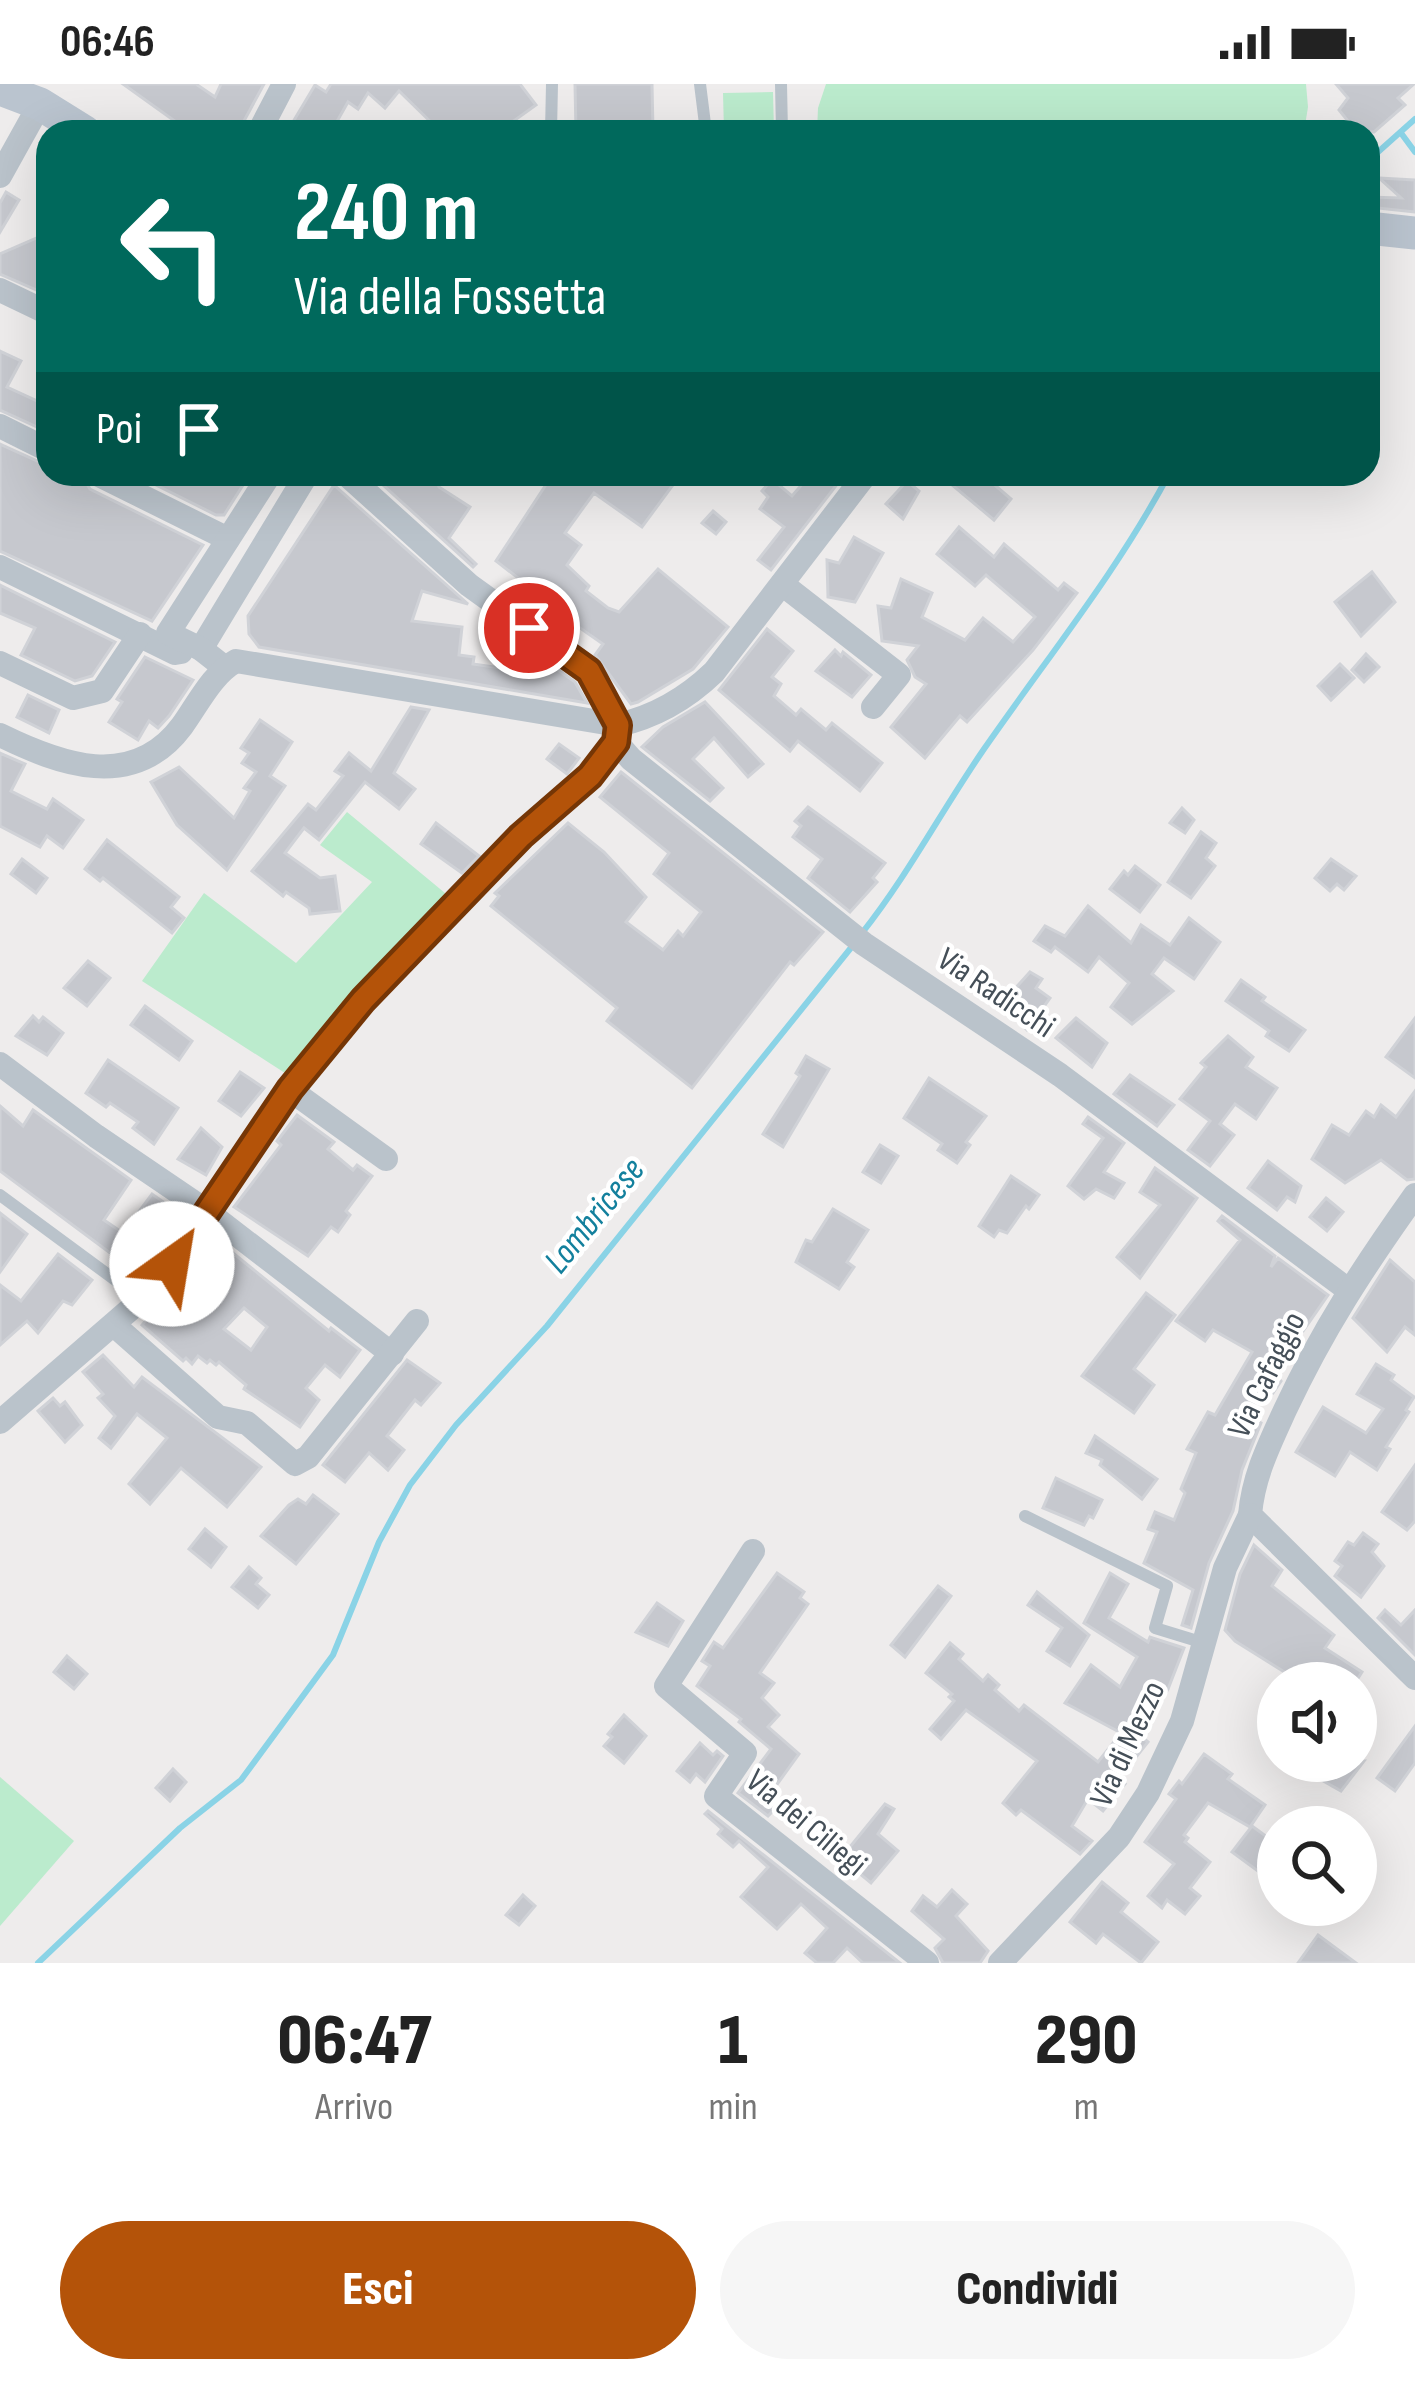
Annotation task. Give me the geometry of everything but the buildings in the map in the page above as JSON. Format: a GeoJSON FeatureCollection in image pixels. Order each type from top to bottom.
{"type":"FeatureCollection","features":[{"type":"Feature","properties":{"kind":"street"},"geometry":{"type":"LineString","coordinates":[[265,120],[284,84]]}},
{"type":"Feature","properties":{"kind":"street"},"geometry":{"type":"LineString","coordinates":[[0,89],[66,120]]}},
{"type":"Feature","properties":{"kind":"street"},"geometry":{"type":"LineString","coordinates":[[0,176],[40,104]]}},
{"type":"Feature","properties":{"kind":"street"},"geometry":{"type":"LineString","coordinates":[[1380,229],[1415,233]]}},
{"type":"Feature","properties":{"kind":"street"},"geometry":{"type":"LineString","coordinates":[[0,290],[36,307]]}},
{"type":"Feature","properties":{"kind":"street"},"geometry":{"type":"LineString","coordinates":[[0,425],[36,444]]}},
{"type":"Feature","properties":{"kind":"street"},"geometry":{"type":"LineString","coordinates":[[121,486],[228,539]]}},
{"type":"Feature","properties":{"kind":"street"},"geometry":{"type":"LineString","coordinates":[[224,668],[201,649],[168,633],[262,486]]}},
{"type":"Feature","properties":{"kind":"street"},"geometry":{"type":"LineString","coordinates":[[201,649],[300,486]]}},
{"type":"Feature","properties":{"kind":"street"},"geometry":{"type":"LineString","coordinates":[[359,486],[469,586],[589,671],[617,734]]}},
{"type":"Feature","properties":{"kind":"street"},"geometry":{"type":"LineString","coordinates":[[0,1422],[142,1300],[172,1264],[290,1089],[363,1000],[521,836],[590,776],[617,734],[697,688],[857,486]]}},
{"type":"Feature","properties":{"kind":"street"},"geometry":{"type":"LineString","coordinates":[[0,566],[175,653],[201,649]]}},
{"type":"Feature","properties":{"kind":"street"},"geometry":{"type":"LineString","coordinates":[[782,584],[898,675],[873,707]]}},
{"type":"Feature","properties":{"kind":"street"},"geometry":{"type":"LineString","coordinates":[[0,663],[73,698],[102,691],[140,634]]}},
{"type":"Feature","properties":{"kind":"street"},"geometry":{"type":"LineString","coordinates":[[0,735],[46,758],[80,767],[116,766],[149,754],[177,733],[224,668],[236,661],[617,734]]}},
{"type":"Feature","properties":{"kind":"street","name":"Via Radicchi"},"geometry":{"type":"LineString","coordinates":[[617,734],[632,759],[864,944],[1060,1075],[1347,1289]]}},
{"type":"Feature","properties":{"kind":"street"},"geometry":{"type":"LineString","coordinates":[[0,1064],[205,1210],[392,1354]]}},
{"type":"Feature","properties":{"kind":"street"},"geometry":{"type":"LineString","coordinates":[[290,1089],[386,1159]]}},
{"type":"Feature","properties":{"kind":"street","name":"Via Cafaggio"},"geometry":{"type":"LineString","coordinates":[[1251,1503],[1262,1460],[1301,1375],[1347,1289],[1415,1196]]}},
{"type":"Feature","properties":{"kind":"street"},"geometry":{"type":"LineString","coordinates":[[115,1326],[218,1417],[247,1423],[295,1464],[308,1457],[417,1321]]}},
{"type":"Feature","properties":{"kind":"street"},"geometry":{"type":"LineString","coordinates":[[1251,1503],[1415,1678]]}},
{"type":"Feature","properties":{"kind":"street","name":"Via di Mezzo"},"geometry":{"type":"LineString","coordinates":[[1000,1963],[1120,1837],[1148,1793],[1182,1721],[1225,1568],[1251,1503]]}},
{"type":"Feature","properties":{"kind":"street","name":"Via dei Ciliegi"},"geometry":{"type":"LineString","coordinates":[[753,1551],[666,1686],[745,1753],[716,1796],[927,1963]]}},
{"type":"Feature","properties":{"kind":"lane"},"geometry":{"type":"LineString","coordinates":[[551,120],[552,84]]}},
{"type":"Feature","properties":{"kind":"lane"},"geometry":{"type":"LineString","coordinates":[[700,84],[704,120]]}},
{"type":"Feature","properties":{"kind":"lane"},"geometry":{"type":"LineString","coordinates":[[781,84],[782,120]]}},
{"type":"Feature","properties":{"kind":"lane"},"geometry":{"type":"LineString","coordinates":[[0,1195],[142,1300]]}},
{"type":"Feature","properties":{"kind":"lane"},"geometry":{"type":"LineString","coordinates":[[1025,1516],[1167,1586],[1155,1628],[1205,1643]]}},
{"type":"Feature","properties":{"kind":"green space"},"geometry":{"type":"Polygon","coordinates":[[[826,84],[1306,84],[1308,107],[1306,120],[818,120],[826,84]]]}},
{"type":"Feature","properties":{"kind":"green space"},"geometry":{"type":"Polygon","coordinates":[[[773,92],[774,120],[724,120],[723,93],[773,92]]]}},
{"type":"Feature","properties":{"kind":"green space"},"geometry":{"type":"Polygon","coordinates":[[[347,812],[451,898],[288,1075],[142,981],[204,893],[296,963],[372,882],[320,845],[347,812]]]}},
{"type":"Feature","properties":{"kind":"green space"},"geometry":{"type":"Polygon","coordinates":[[[0,1777],[74,1841],[0,1926],[0,1777]]]}},
{"type":"Feature","properties":{"kind":"waterway","name":"Lombricese"},"geometry":{"type":"LineString","coordinates":[[1380,150],[1415,119]]}},
{"type":"Feature","properties":{"kind":"waterway"},"geometry":{"type":"LineString","coordinates":[[1401,133],[1415,152]]}},
{"type":"Feature","properties":{"kind":"waterway","name":"Lombricese"},"geometry":{"type":"LineString","coordinates":[[862,933],[1104,580],[1162,486]]}},
{"type":"Feature","properties":{"kind":"waterway","name":"Lombricese"},"geometry":{"type":"LineString","coordinates":[[38,1963],[180,1828],[241,1780],[333,1655],[379,1542],[410,1485],[456,1425],[547,1326],[854,944]]}},
{"type":"Feature","properties":{"kind":"route"},"geometry":{"type":"LineString","coordinates":[[172,1264],[290,1089],[363,1000],[521,836],[590,776],[616,742],[618,725],[589,671],[529,628]]}}]}
